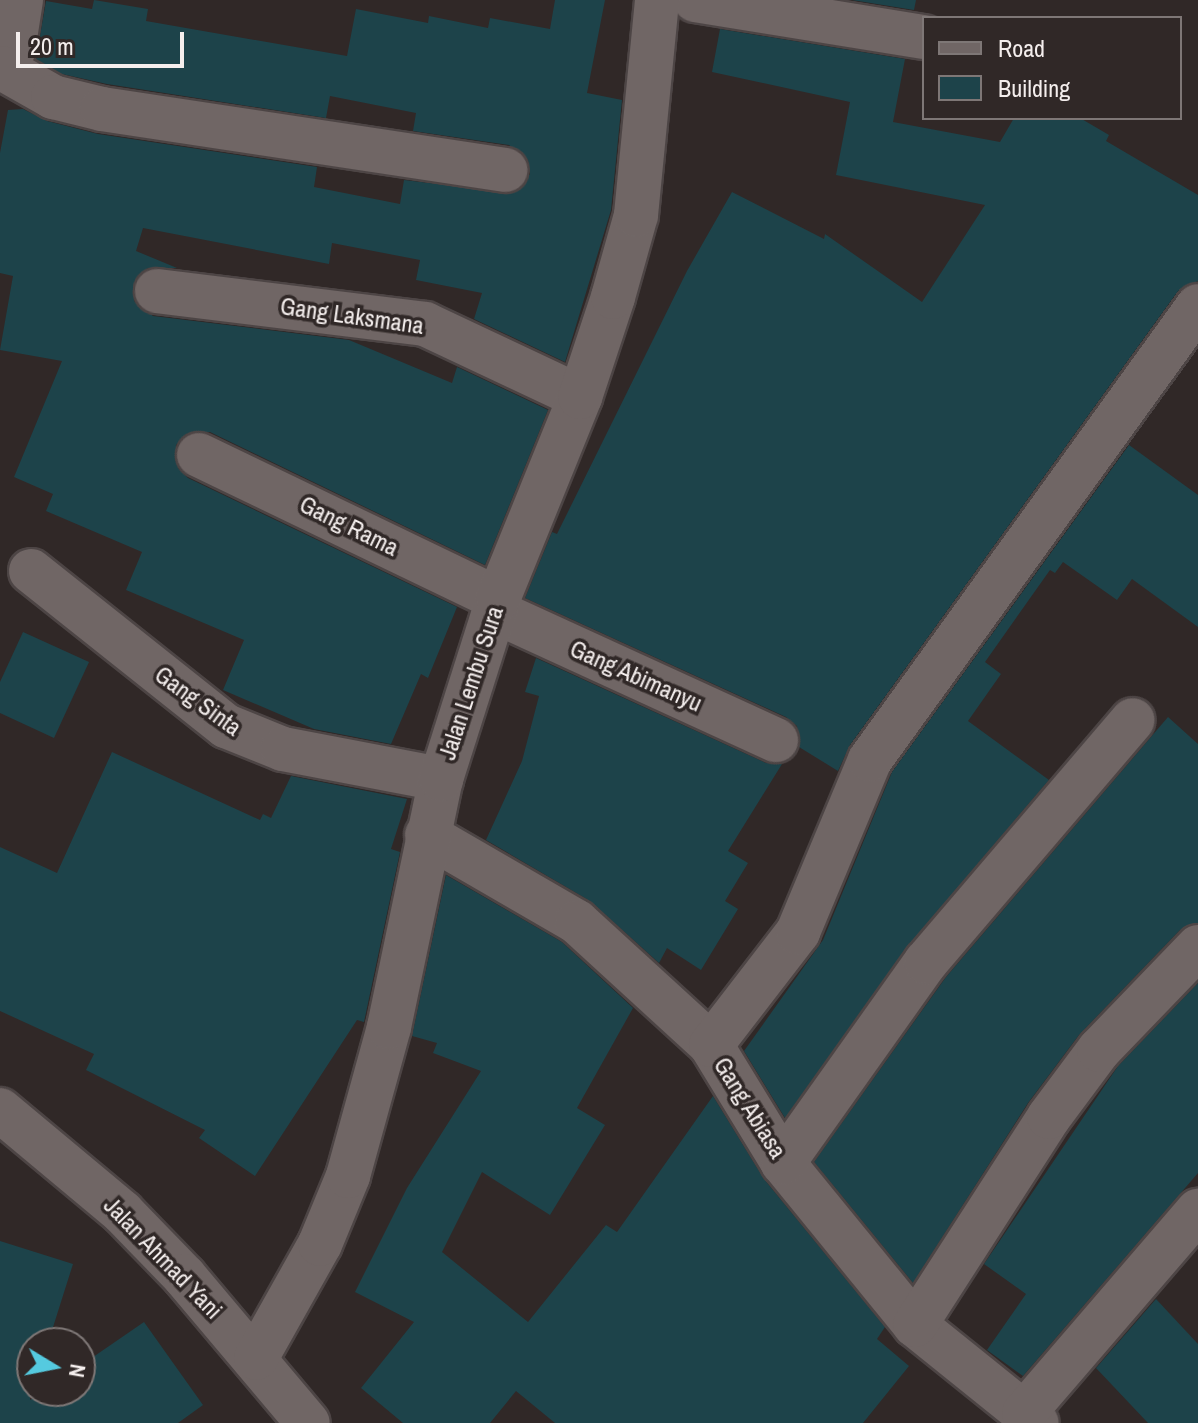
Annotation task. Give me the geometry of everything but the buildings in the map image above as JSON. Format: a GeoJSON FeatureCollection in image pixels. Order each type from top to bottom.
{"type":"FeatureCollection","features":[{"type":"Feature","properties":{"kind":"street"},"geometry":{"type":"LineString","coordinates":[[21,0],[13,51],[1,68],[53,97],[102,109],[505,170]]}},
{"type":"Feature","properties":{"kind":"street","name":"Jalan Lembu Sura"},"geometry":{"type":"LineString","coordinates":[[256,1358],[314,1256],[348,1176],[389,1027],[441,779],[497,606],[580,397],[636,215],[657,0]]}},
{"type":"Feature","properties":{"kind":"street"},"geometry":{"type":"LineString","coordinates":[[695,0],[922,37]]}},
{"type":"Feature","properties":{"kind":"street","name":"Gang Laksmana"},"geometry":{"type":"LineString","coordinates":[[157,291],[425,324],[580,397]]}},
{"type":"Feature","properties":{"kind":"street"},"geometry":{"type":"LineString","coordinates":[[711,1045],[798,932],[870,760],[1198,306]]}},
{"type":"Feature","properties":{"kind":"street","name":"Gang Rama"},"geometry":{"type":"LineString","coordinates":[[199,455],[497,606]]}},
{"type":"Feature","properties":{"kind":"street","name":"Gang Sinta"},"geometry":{"type":"LineString","coordinates":[[31,571],[226,726],[283,749],[441,779]]}},
{"type":"Feature","properties":{"kind":"street","name":"Gang Abimanyu"},"geometry":{"type":"LineString","coordinates":[[497,606],[776,740]]}},
{"type":"Feature","properties":{"kind":"street"},"geometry":{"type":"LineString","coordinates":[[783,1163],[926,962],[1133,720]]}},
{"type":"Feature","properties":{"kind":"street","name":"Gang Abiasa"},"geometry":{"type":"LineString","coordinates":[[427,835],[577,922],[711,1045],[783,1163],[915,1325],[1030,1418]]}},
{"type":"Feature","properties":{"kind":"street"},"geometry":{"type":"LineString","coordinates":[[915,1325],[1090,1061],[1148,993],[1198,947]]}},
{"type":"Feature","properties":{"kind":"street","name":"Jalan Ahmad Yani"},"geometry":{"type":"LineString","coordinates":[[0,1110],[123,1213],[256,1358],[308,1423]]}},
{"type":"Feature","properties":{"kind":"street"},"geometry":{"type":"LineString","coordinates":[[1030,1418],[1198,1211]]}}]}
